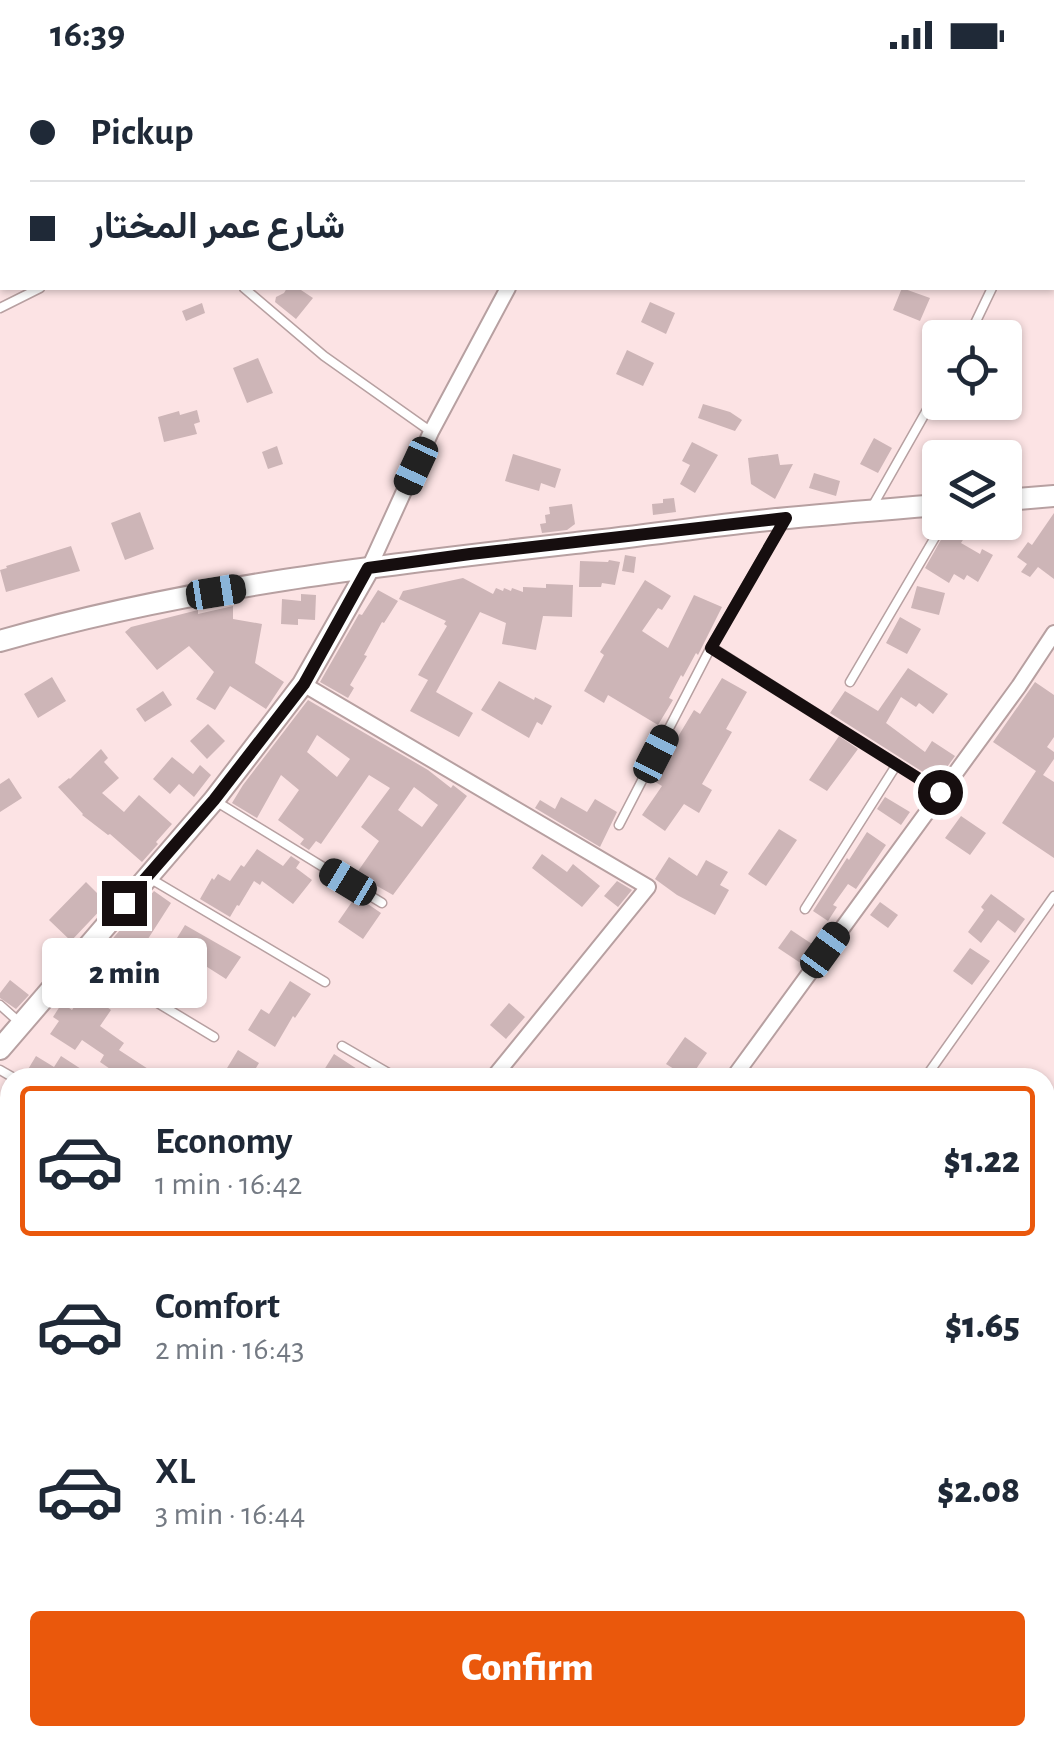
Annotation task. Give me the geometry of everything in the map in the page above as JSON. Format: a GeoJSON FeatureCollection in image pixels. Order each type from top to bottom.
{"type":"FeatureCollection","features":[{"type":"Feature","properties":{"kind":"street"},"geometry":{"type":"LineString","coordinates":[[0,1049],[214,800],[304,684],[368,568],[431,432],[507,290]]}},
{"type":"Feature","properties":{"kind":"street"},"geometry":{"type":"LineString","coordinates":[[1022,499],[1054,496]]}},
{"type":"Feature","properties":{"kind":"street"},"geometry":{"type":"LineString","coordinates":[[0,641],[216,592],[368,568],[786,518],[922,506]]}},
{"type":"Feature","properties":{"kind":"street"},"geometry":{"type":"LineString","coordinates":[[740,1068],[1019,686],[1054,632]]}},
{"type":"Feature","properties":{"kind":"street"},"geometry":{"type":"LineString","coordinates":[[304,684],[648,886],[502,1068]]}},
{"type":"Feature","properties":{"kind":"lane"},"geometry":{"type":"LineString","coordinates":[[0,308],[36,290]]}},
{"type":"Feature","properties":{"kind":"lane"},"geometry":{"type":"LineString","coordinates":[[246,290],[324,356],[431,432]]}},
{"type":"Feature","properties":{"kind":"lane"},"geometry":{"type":"LineString","coordinates":[[977,320],[991,290]]}},
{"type":"Feature","properties":{"kind":"lane"},"geometry":{"type":"LineString","coordinates":[[870,511],[922,418]]}},
{"type":"Feature","properties":{"kind":"lane"},"geometry":{"type":"LineString","coordinates":[[619,825],[711,648],[786,518]]}},
{"type":"Feature","properties":{"kind":"lane"},"geometry":{"type":"LineString","coordinates":[[850,682],[933,540]]}},
{"type":"Feature","properties":{"kind":"lane"},"geometry":{"type":"LineString","coordinates":[[711,648],[940,792]]}},
{"type":"Feature","properties":{"kind":"lane"},"geometry":{"type":"LineString","coordinates":[[805,909],[897,764]]}},
{"type":"Feature","properties":{"kind":"lane"},"geometry":{"type":"LineString","coordinates":[[214,800],[382,902]]}},
{"type":"Feature","properties":{"kind":"lane"},"geometry":{"type":"LineString","coordinates":[[147,876],[325,982]]}},
{"type":"Feature","properties":{"kind":"lane"},"geometry":{"type":"LineString","coordinates":[[932,1068],[1054,896]]}},
{"type":"Feature","properties":{"kind":"lane"},"geometry":{"type":"LineString","coordinates":[[80,956],[214,1037]]}},
{"type":"Feature","properties":{"kind":"lane"},"geometry":{"type":"LineString","coordinates":[[0,1005],[22,1024]]}},
{"type":"Feature","properties":{"kind":"lane"},"geometry":{"type":"LineString","coordinates":[[342,1046],[380,1068]]}},
{"type":"Feature","properties":{"kind":"building"},"geometry":{"type":"Polygon","coordinates":[[[301,290],[313,298],[296,319],[275,302],[284,293],[301,290]]]}},
{"type":"Feature","properties":{"kind":"building"},"geometry":{"type":"Polygon","coordinates":[[[901,290],[930,298],[920,321],[893,310],[901,290]]]}},
{"type":"Feature","properties":{"kind":"building"},"geometry":{"type":"Polygon","coordinates":[[[650,302],[675,313],[666,334],[641,322],[650,302]]]}},
{"type":"Feature","properties":{"kind":"building"},"geometry":{"type":"Polygon","coordinates":[[[202,303],[205,313],[186,321],[182,311],[202,303]]]}},
{"type":"Feature","properties":{"kind":"building"},"geometry":{"type":"Polygon","coordinates":[[[627,350],[654,363],[643,386],[616,374],[627,350]]]}},
{"type":"Feature","properties":{"kind":"building"},"geometry":{"type":"Polygon","coordinates":[[[258,358],[273,393],[247,403],[233,368],[258,358]]]}},
{"type":"Feature","properties":{"kind":"building"},"geometry":{"type":"Polygon","coordinates":[[[703,404],[742,420],[735,431],[698,418],[703,404]]]}},
{"type":"Feature","properties":{"kind":"building"},"geometry":{"type":"Polygon","coordinates":[[[197,410],[197,434],[164,442],[158,417],[197,410]]]}},
{"type":"Feature","properties":{"kind":"building"},"geometry":{"type":"Polygon","coordinates":[[[874,438],[892,448],[878,473],[860,464],[874,438]]]}},
{"type":"Feature","properties":{"kind":"building"},"geometry":{"type":"Polygon","coordinates":[[[692,442],[718,455],[695,493],[680,484],[690,465],[682,461],[692,442]]]}},
{"type":"Feature","properties":{"kind":"building"},"geometry":{"type":"Polygon","coordinates":[[[277,446],[283,464],[268,469],[262,452],[277,446]]]}},
{"type":"Feature","properties":{"kind":"building"},"geometry":{"type":"Polygon","coordinates":[[[513,454],[561,469],[555,488],[541,483],[539,491],[505,481],[513,454]]]}},
{"type":"Feature","properties":{"kind":"building"},"geometry":{"type":"Polygon","coordinates":[[[778,454],[780,465],[793,464],[775,499],[751,484],[748,458],[778,454]]]}},
{"type":"Feature","properties":{"kind":"building"},"geometry":{"type":"Polygon","coordinates":[[[814,473],[840,481],[836,496],[809,488],[814,473]]]}},
{"type":"Feature","properties":{"kind":"building"},"geometry":{"type":"Polygon","coordinates":[[[674,498],[676,512],[653,515],[652,504],[674,498]]]}},
{"type":"Feature","properties":{"kind":"building"},"geometry":{"type":"Polygon","coordinates":[[[572,504],[575,524],[567,530],[542,533],[540,524],[546,523],[549,507],[572,504]]]}},
{"type":"Feature","properties":{"kind":"building"},"geometry":{"type":"Polygon","coordinates":[[[140,512],[154,549],[125,560],[111,523],[140,512]]]}},
{"type":"Feature","properties":{"kind":"building"},"geometry":{"type":"Polygon","coordinates":[[[1054,513],[1054,579],[1038,567],[1030,577],[1021,572],[1027,564],[1017,557],[1028,542],[1032,545],[1054,513]]]}},
{"type":"Feature","properties":{"kind":"building"},"geometry":{"type":"Polygon","coordinates":[[[941,540],[963,540],[961,543],[980,554],[982,549],[993,555],[978,582],[967,575],[964,580],[954,574],[949,583],[925,568],[941,540]]]}},
{"type":"Feature","properties":{"kind":"building"},"geometry":{"type":"Polygon","coordinates":[[[71,546],[80,571],[6,592],[0,570],[71,546]]]}},
{"type":"Feature","properties":{"kind":"building"},"geometry":{"type":"Polygon","coordinates":[[[625,555],[636,557],[634,573],[622,571],[625,555]]]}},
{"type":"Feature","properties":{"kind":"building"},"geometry":{"type":"Polygon","coordinates":[[[580,561],[620,562],[615,585],[579,587],[580,561]]]}},
{"type":"Feature","properties":{"kind":"building"},"geometry":{"type":"Polygon","coordinates":[[[463,578],[493,594],[496,588],[523,592],[523,587],[573,585],[572,617],[543,616],[536,650],[502,644],[506,623],[480,612],[436,692],[473,713],[459,737],[410,711],[428,680],[418,675],[447,626],[446,621],[399,599],[403,591],[463,578]]]}},
{"type":"Feature","properties":{"kind":"building"},"geometry":{"type":"Polygon","coordinates":[[[645,580],[671,596],[642,631],[668,648],[694,595],[722,607],[698,655],[681,675],[669,698],[673,700],[658,725],[608,695],[604,703],[584,691],[604,655],[600,652],[645,580]]]}},
{"type":"Feature","properties":{"kind":"building"},"geometry":{"type":"Polygon","coordinates":[[[917,586],[945,593],[939,615],[911,608],[917,586]]]}},
{"type":"Feature","properties":{"kind":"building"},"geometry":{"type":"Polygon","coordinates":[[[378,590],[398,601],[364,655],[367,656],[350,685],[354,688],[348,698],[320,682],[359,614],[378,590]]]}},
{"type":"Feature","properties":{"kind":"building"},"geometry":{"type":"Polygon","coordinates":[[[301,594],[316,595],[315,620],[281,624],[282,599],[301,601],[301,594]]]}},
{"type":"Feature","properties":{"kind":"building"},"geometry":{"type":"Polygon","coordinates":[[[233,606],[233,619],[262,624],[255,663],[284,682],[266,709],[230,686],[215,710],[196,699],[214,672],[189,646],[157,670],[125,632],[131,627],[198,610],[198,614],[233,606]]]}},
{"type":"Feature","properties":{"kind":"building"},"geometry":{"type":"Polygon","coordinates":[[[900,617],[921,629],[907,654],[886,643],[900,617]]]}},
{"type":"Feature","properties":{"kind":"building"},"geometry":{"type":"Polygon","coordinates":[[[908,668],[948,694],[933,714],[919,703],[916,707],[901,697],[886,723],[925,752],[932,741],[955,756],[937,781],[830,713],[845,691],[878,711],[908,668]]]}},
{"type":"Feature","properties":{"kind":"building"},"geometry":{"type":"Polygon","coordinates":[[[52,677],[66,701],[38,718],[24,694],[52,677]]]}},
{"type":"Feature","properties":{"kind":"building"},"geometry":{"type":"Polygon","coordinates":[[[722,678],[747,692],[726,729],[732,732],[702,784],[712,790],[699,813],[684,804],[665,831],[642,815],[662,786],[652,780],[694,710],[700,714],[722,678]]]}},
{"type":"Feature","properties":{"kind":"building"},"geometry":{"type":"Polygon","coordinates":[[[499,681],[552,706],[529,738],[481,710],[499,681]]]}},
{"type":"Feature","properties":{"kind":"building"},"geometry":{"type":"Polygon","coordinates":[[[1035,682],[1054,695],[1054,737],[1047,747],[1054,752],[1054,759],[1043,775],[1054,782],[1054,858],[1002,823],[1036,771],[993,742],[1035,682]]]}},
{"type":"Feature","properties":{"kind":"building"},"geometry":{"type":"Polygon","coordinates":[[[163,691],[172,705],[145,722],[136,709],[163,691]]]}},
{"type":"Feature","properties":{"kind":"building"},"geometry":{"type":"Polygon","coordinates":[[[308,700],[467,796],[393,895],[356,874],[379,841],[361,827],[390,788],[369,775],[321,844],[316,841],[309,850],[300,844],[304,839],[278,820],[299,790],[281,775],[257,818],[232,803],[308,700]],[[317,735],[307,752],[337,777],[350,759],[317,735]],[[414,787],[398,810],[422,827],[438,805],[414,787]]]}},
{"type":"Feature","properties":{"kind":"building"},"geometry":{"type":"Polygon","coordinates":[[[208,724],[225,741],[207,759],[190,741],[208,724]]]}},
{"type":"Feature","properties":{"kind":"building"},"geometry":{"type":"Polygon","coordinates":[[[839,736],[858,749],[827,791],[809,780],[839,736]]]}},
{"type":"Feature","properties":{"kind":"building"},"geometry":{"type":"Polygon","coordinates":[[[101,749],[108,758],[104,762],[119,778],[102,793],[124,812],[139,795],[172,824],[142,862],[82,815],[58,787],[101,749]]]}},
{"type":"Feature","properties":{"kind":"building"},"geometry":{"type":"Polygon","coordinates":[[[172,757],[193,774],[200,765],[211,775],[194,797],[179,784],[170,794],[153,779],[172,757]]]}},
{"type":"Feature","properties":{"kind":"building"},"geometry":{"type":"Polygon","coordinates":[[[9,778],[22,798],[0,812],[0,784],[9,778]]]}},
{"type":"Feature","properties":{"kind":"building"},"geometry":{"type":"Polygon","coordinates":[[[561,797],[587,812],[595,799],[617,812],[600,847],[535,808],[540,800],[555,809],[561,797]]]}},
{"type":"Feature","properties":{"kind":"building"},"geometry":{"type":"Polygon","coordinates":[[[885,797],[910,812],[901,825],[877,809],[885,797]]]}},
{"type":"Feature","properties":{"kind":"building"},"geometry":{"type":"Polygon","coordinates":[[[961,816],[986,833],[970,855],[945,838],[961,816]]]}},
{"type":"Feature","properties":{"kind":"building"},"geometry":{"type":"Polygon","coordinates":[[[779,829],[797,840],[766,886],[748,874],[779,829]]]}},
{"type":"Feature","properties":{"kind":"building"},"geometry":{"type":"Polygon","coordinates":[[[867,832],[886,845],[856,889],[848,884],[833,905],[837,907],[828,921],[813,911],[867,832]]]}},
{"type":"Feature","properties":{"kind":"building"},"geometry":{"type":"Polygon","coordinates":[[[257,849],[283,866],[291,856],[300,862],[296,868],[312,880],[293,904],[262,881],[260,885],[254,881],[230,917],[200,899],[212,878],[218,874],[230,881],[257,849]]]}},
{"type":"Feature","properties":{"kind":"building"},"geometry":{"type":"Polygon","coordinates":[[[542,854],[567,872],[573,864],[600,886],[582,907],[532,868],[542,854]]]}},
{"type":"Feature","properties":{"kind":"building"},"geometry":{"type":"Polygon","coordinates":[[[669,857],[697,876],[706,860],[728,872],[720,885],[729,890],[715,915],[655,879],[669,857]]]}},
{"type":"Feature","properties":{"kind":"building"},"geometry":{"type":"Polygon","coordinates":[[[617,881],[632,890],[618,907],[604,896],[617,881]]]}},
{"type":"Feature","properties":{"kind":"building"},"geometry":{"type":"Polygon","coordinates":[[[86,882],[107,903],[71,941],[49,920],[86,882]]]}},
{"type":"Feature","properties":{"kind":"building"},"geometry":{"type":"Polygon","coordinates":[[[154,891],[171,903],[146,942],[148,945],[166,956],[185,925],[241,957],[226,979],[181,955],[157,994],[100,959],[154,891]]]}},
{"type":"Feature","properties":{"kind":"building"},"geometry":{"type":"Polygon","coordinates":[[[991,894],[1025,919],[1015,933],[998,920],[981,943],[968,932],[991,894]]]}},
{"type":"Feature","properties":{"kind":"building"},"geometry":{"type":"Polygon","coordinates":[[[356,896],[381,913],[363,939],[338,922],[356,896]]]}},
{"type":"Feature","properties":{"kind":"building"},"geometry":{"type":"Polygon","coordinates":[[[880,902],[898,915],[888,928],[870,915],[880,902]]]}},
{"type":"Feature","properties":{"kind":"building"},"geometry":{"type":"Polygon","coordinates":[[[791,930],[815,946],[802,964],[778,948],[791,930]]]}},
{"type":"Feature","properties":{"kind":"building"},"geometry":{"type":"Polygon","coordinates":[[[970,948],[990,961],[972,985],[953,971],[970,948]]]}},
{"type":"Feature","properties":{"kind":"building"},"geometry":{"type":"Polygon","coordinates":[[[87,969],[114,986],[103,1004],[111,1010],[100,1026],[124,1043],[119,1050],[147,1068],[109,1068],[100,1062],[104,1055],[82,1040],[75,1050],[50,1034],[59,1021],[53,1017],[62,1003],[72,1010],[87,988],[79,982],[87,969]]]}},
{"type":"Feature","properties":{"kind":"building"},"geometry":{"type":"Polygon","coordinates":[[[10,980],[29,995],[16,1009],[0,998],[10,980]]]}},
{"type":"Feature","properties":{"kind":"building"},"geometry":{"type":"Polygon","coordinates":[[[290,981],[311,994],[275,1047],[248,1030],[261,1009],[269,1014],[290,981]]]}},
{"type":"Feature","properties":{"kind":"building"},"geometry":{"type":"Polygon","coordinates":[[[509,1003],[525,1017],[506,1039],[490,1025],[509,1003]]]}},
{"type":"Feature","properties":{"kind":"building"},"geometry":{"type":"Polygon","coordinates":[[[685,1037],[707,1053],[697,1068],[672,1068],[666,1064],[685,1037]]]}},
{"type":"Feature","properties":{"kind":"building"},"geometry":{"type":"Polygon","coordinates":[[[238,1050],[259,1063],[256,1068],[227,1068],[238,1050]]]}},
{"type":"Feature","properties":{"kind":"building"},"geometry":{"type":"Polygon","coordinates":[[[334,1054],[356,1068],[325,1068],[334,1054]]]}},
{"type":"Feature","properties":{"kind":"building"},"geometry":{"type":"Polygon","coordinates":[[[36,1056],[54,1067],[61,1056],[80,1068],[29,1068],[36,1056]]]}},
{"type":"Feature","properties":{"kind":"route"},"geometry":{"type":"LineString","coordinates":[[124,903],[214,800],[304,684],[368,568],[470,554],[786,518],[711,648],[940,792]]}}]}
